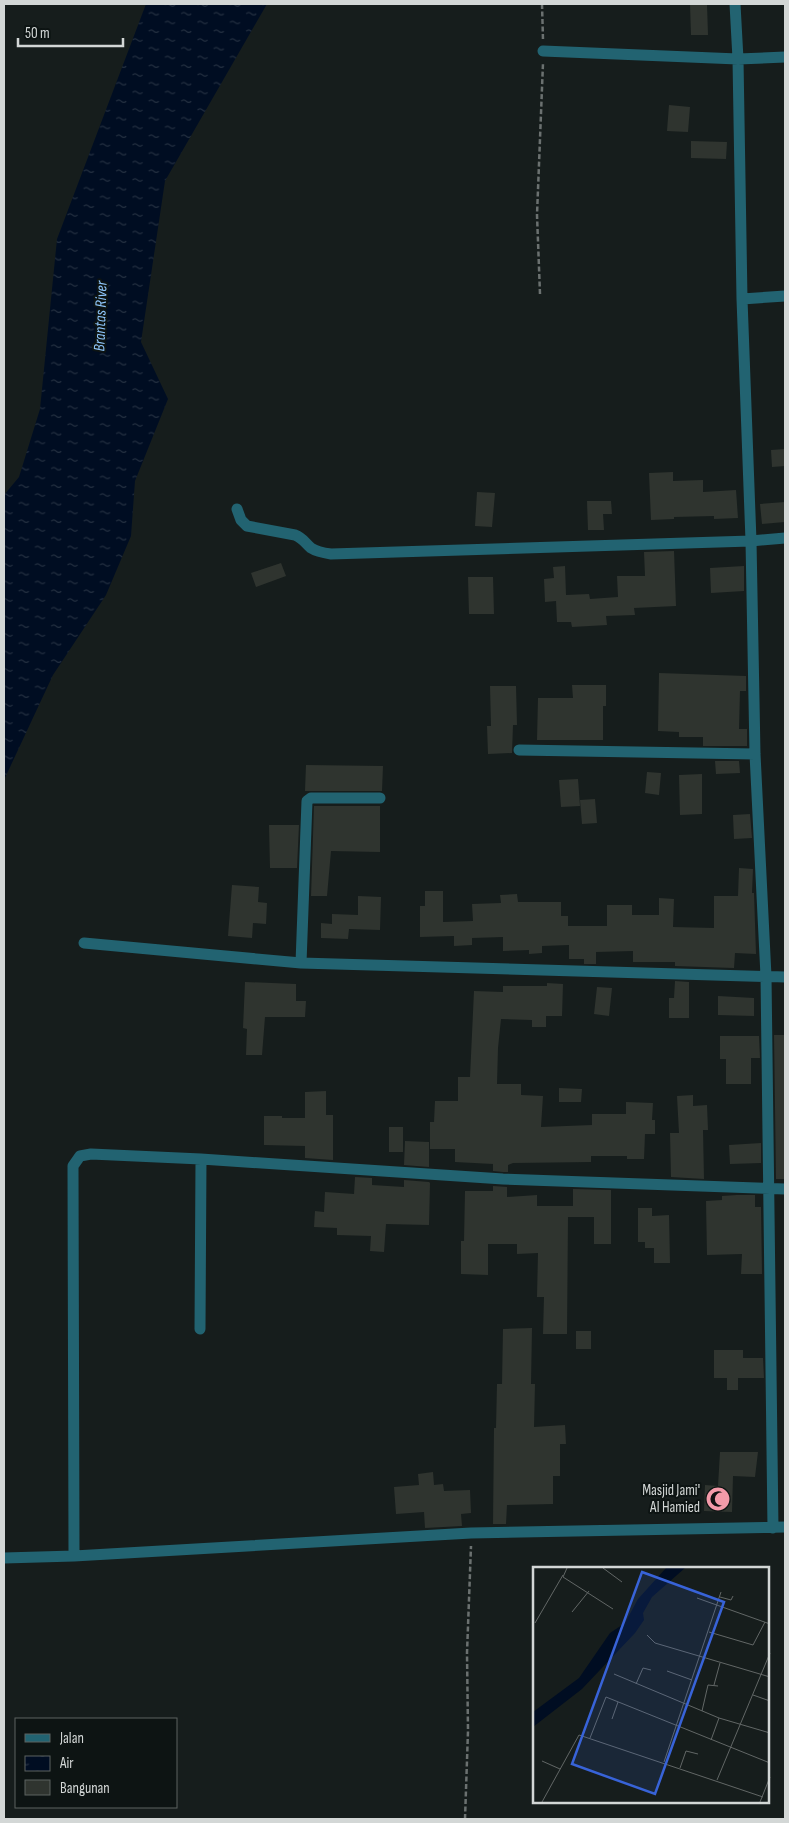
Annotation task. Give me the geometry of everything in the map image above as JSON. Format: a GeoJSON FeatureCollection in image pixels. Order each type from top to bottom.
{"type":"FeatureCollection","features":[{"type":"Feature","properties":{"kind":"street"},"geometry":{"type":"LineString","coordinates":[[735,4],[738,59],[742,299],[751,541],[755,754],[766,976],[773,1528]]}},
{"type":"Feature","properties":{"kind":"street"},"geometry":{"type":"LineString","coordinates":[[543,52],[738,59],[785,57]]}},
{"type":"Feature","properties":{"kind":"street"},"geometry":{"type":"LineString","coordinates":[[742,299],[785,296]]}},
{"type":"Feature","properties":{"kind":"street"},"geometry":{"type":"LineString","coordinates":[[237,509],[241,520],[247,526],[295,535],[302,538],[310,547],[331,554],[751,541],[785,538]]}},
{"type":"Feature","properties":{"kind":"street"},"geometry":{"type":"LineString","coordinates":[[519,750],[755,754]]}},
{"type":"Feature","properties":{"kind":"street"},"geometry":{"type":"LineString","coordinates":[[301,963],[308,801],[311,798],[380,798]]}},
{"type":"Feature","properties":{"kind":"street"},"geometry":{"type":"LineString","coordinates":[[84,943],[301,963],[785,977]]}},
{"type":"Feature","properties":{"kind":"street"},"geometry":{"type":"LineString","coordinates":[[74,1556],[73,1166],[80,1156],[201,1159],[503,1179],[785,1190]]}},
{"type":"Feature","properties":{"kind":"street"},"geometry":{"type":"LineString","coordinates":[[200,1329],[201,1159]]}},
{"type":"Feature","properties":{"kind":"street"},"geometry":{"type":"LineString","coordinates":[[4,1558],[74,1556],[471,1533],[785,1527]]}},
{"type":"Feature","properties":{"kind":"path"},"geometry":{"type":"LineString","coordinates":[[540,294],[537,215],[543,52],[542,4]]}},
{"type":"Feature","properties":{"kind":"path"},"geometry":{"type":"LineString","coordinates":[[465,1819],[471,1533]]}},
{"type":"Feature","properties":{"kind":"water","name":"Brantas River"},"geometry":{"type":"Polygon","coordinates":[[[146,4],[267,4],[165,181],[141,342],[168,399],[135,481],[131,536],[106,595],[53,675],[4,780],[4,495],[19,477],[40,409],[57,239],[146,4]]]}},
{"type":"Feature","properties":{"kind":"building"},"geometry":{"type":"Polygon","coordinates":[[[690,4],[707,4],[708,35],[691,35],[690,4]]]}},
{"type":"Feature","properties":{"kind":"building"},"geometry":{"type":"Polygon","coordinates":[[[669,105],[690,107],[688,132],[667,131],[669,105]]]}},
{"type":"Feature","properties":{"kind":"building"},"geometry":{"type":"Polygon","coordinates":[[[691,141],[727,142],[726,159],[691,158],[691,141]]]}},
{"type":"Feature","properties":{"kind":"building"},"geometry":{"type":"Polygon","coordinates":[[[785,449],[785,466],[772,467],[771,450],[785,449]]]}},
{"type":"Feature","properties":{"kind":"building"},"geometry":{"type":"Polygon","coordinates":[[[673,472],[673,481],[703,480],[703,492],[736,490],[738,518],[714,519],[714,516],[674,517],[674,519],[651,520],[649,473],[673,472]]]}},
{"type":"Feature","properties":{"kind":"building"},"geometry":{"type":"Polygon","coordinates":[[[477,492],[495,493],[492,527],[475,526],[477,492]]]}},
{"type":"Feature","properties":{"kind":"building"},"geometry":{"type":"Polygon","coordinates":[[[587,501],[611,501],[612,514],[603,514],[604,530],[588,530],[587,501]]]}},
{"type":"Feature","properties":{"kind":"building"},"geometry":{"type":"Polygon","coordinates":[[[785,502],[785,522],[762,524],[760,504],[785,502]]]}},
{"type":"Feature","properties":{"kind":"building"},"geometry":{"type":"Polygon","coordinates":[[[674,551],[676,606],[634,608],[635,615],[606,616],[607,625],[572,627],[571,622],[557,622],[556,601],[545,602],[544,579],[554,578],[553,567],[565,566],[566,595],[589,594],[590,599],[618,597],[617,576],[645,576],[644,552],[674,551]]]}},
{"type":"Feature","properties":{"kind":"building"},"geometry":{"type":"Polygon","coordinates":[[[281,563],[286,576],[256,587],[251,573],[281,563]]]}},
{"type":"Feature","properties":{"kind":"building"},"geometry":{"type":"Polygon","coordinates":[[[744,566],[744,591],[711,593],[710,568],[744,566]]]}},
{"type":"Feature","properties":{"kind":"building"},"geometry":{"type":"Polygon","coordinates":[[[468,577],[493,577],[494,614],[469,614],[468,577]]]}},
{"type":"Feature","properties":{"kind":"building"},"geometry":{"type":"Polygon","coordinates":[[[659,673],[746,676],[746,691],[740,691],[739,729],[747,729],[747,746],[703,746],[703,737],[679,737],[679,732],[658,731],[659,673]]]}},
{"type":"Feature","properties":{"kind":"building"},"geometry":{"type":"Polygon","coordinates":[[[572,685],[606,685],[606,706],[603,706],[603,740],[537,740],[538,698],[573,698],[572,685]]]}},
{"type":"Feature","properties":{"kind":"building"},"geometry":{"type":"Polygon","coordinates":[[[490,686],[516,686],[517,725],[513,725],[512,753],[488,754],[487,726],[491,726],[490,686]]]}},
{"type":"Feature","properties":{"kind":"building"},"geometry":{"type":"Polygon","coordinates":[[[715,761],[739,761],[740,773],[716,774],[715,761]]]}},
{"type":"Feature","properties":{"kind":"building"},"geometry":{"type":"Polygon","coordinates":[[[306,765],[383,766],[382,791],[305,791],[306,765]]]}},
{"type":"Feature","properties":{"kind":"building"},"geometry":{"type":"Polygon","coordinates":[[[647,772],[661,773],[659,795],[645,793],[647,772]]]}},
{"type":"Feature","properties":{"kind":"building"},"geometry":{"type":"Polygon","coordinates":[[[702,774],[702,814],[680,815],[679,775],[702,774]]]}},
{"type":"Feature","properties":{"kind":"building"},"geometry":{"type":"Polygon","coordinates":[[[578,779],[580,806],[561,807],[559,780],[578,779]]]}},
{"type":"Feature","properties":{"kind":"building"},"geometry":{"type":"Polygon","coordinates":[[[595,799],[597,823],[582,824],[580,800],[595,799]]]}},
{"type":"Feature","properties":{"kind":"building"},"geometry":{"type":"Polygon","coordinates":[[[314,806],[380,806],[380,852],[331,851],[327,896],[311,896],[314,806]]]}},
{"type":"Feature","properties":{"kind":"building"},"geometry":{"type":"Polygon","coordinates":[[[750,814],[752,838],[734,839],[733,815],[750,814]]]}},
{"type":"Feature","properties":{"kind":"building"},"geometry":{"type":"Polygon","coordinates":[[[269,825],[299,825],[297,868],[270,868],[269,825]]]}},
{"type":"Feature","properties":{"kind":"building"},"geometry":{"type":"Polygon","coordinates":[[[739,868],[753,869],[752,893],[754,893],[756,954],[735,953],[734,968],[675,966],[675,962],[633,962],[633,951],[596,952],[596,964],[584,964],[584,959],[569,959],[569,945],[542,946],[542,953],[529,954],[529,950],[503,951],[503,937],[472,938],[472,945],[454,946],[454,936],[420,937],[420,906],[425,906],[425,891],[443,891],[443,922],[473,921],[472,904],[501,903],[500,895],[517,894],[518,902],[561,902],[561,916],[568,916],[568,926],[607,926],[607,905],[632,905],[632,915],[659,915],[659,898],[674,899],[673,927],[714,928],[714,896],[738,896],[739,868]]]}},
{"type":"Feature","properties":{"kind":"building"},"geometry":{"type":"Polygon","coordinates":[[[232,885],[259,887],[258,902],[267,903],[266,924],[253,923],[252,938],[228,936],[232,885]]]}},
{"type":"Feature","properties":{"kind":"building"},"geometry":{"type":"Polygon","coordinates":[[[358,896],[381,897],[380,930],[349,929],[348,939],[321,938],[321,923],[332,924],[332,914],[358,915],[358,896]]]}},
{"type":"Feature","properties":{"kind":"building"},"geometry":{"type":"Polygon","coordinates":[[[675,981],[689,982],[689,1018],[669,1018],[669,998],[674,998],[675,981]]]}},
{"type":"Feature","properties":{"kind":"building"},"geometry":{"type":"Polygon","coordinates":[[[245,982],[296,984],[296,1001],[306,1001],[305,1017],[265,1017],[262,1055],[246,1055],[247,1029],[243,1028],[245,982]]]}},
{"type":"Feature","properties":{"kind":"building"},"geometry":{"type":"Polygon","coordinates":[[[547,983],[563,984],[562,1016],[546,1016],[546,1027],[532,1027],[532,1020],[501,1019],[497,1084],[521,1084],[521,1095],[543,1096],[541,1127],[592,1125],[592,1114],[626,1114],[626,1102],[653,1103],[652,1120],[655,1120],[655,1134],[645,1134],[644,1159],[627,1159],[627,1156],[591,1156],[591,1162],[513,1163],[508,1165],[508,1172],[503,1172],[493,1171],[493,1164],[455,1162],[455,1149],[430,1149],[430,1122],[434,1122],[435,1101],[458,1101],[458,1077],[470,1077],[474,991],[503,992],[503,986],[547,986],[547,983]]]}},
{"type":"Feature","properties":{"kind":"building"},"geometry":{"type":"Polygon","coordinates":[[[597,987],[612,988],[609,1016],[594,1014],[597,987]]]}},
{"type":"Feature","properties":{"kind":"building"},"geometry":{"type":"Polygon","coordinates":[[[718,996],[754,998],[754,1016],[718,1015],[718,996]]]}},
{"type":"Feature","properties":{"kind":"building"},"geometry":{"type":"Polygon","coordinates":[[[774,1035],[785,1035],[785,1179],[776,1179],[774,1035]]]}},
{"type":"Feature","properties":{"kind":"building"},"geometry":{"type":"Polygon","coordinates":[[[720,1036],[759,1036],[760,1058],[751,1058],[751,1084],[726,1084],[726,1059],[720,1059],[720,1036]]]}},
{"type":"Feature","properties":{"kind":"building"},"geometry":{"type":"Polygon","coordinates":[[[559,1088],[582,1089],[581,1102],[559,1102],[559,1088]]]}},
{"type":"Feature","properties":{"kind":"building"},"geometry":{"type":"Polygon","coordinates":[[[326,1091],[326,1115],[333,1115],[333,1160],[305,1158],[305,1146],[264,1145],[264,1116],[305,1118],[305,1092],[326,1091]]]}},
{"type":"Feature","properties":{"kind":"building"},"geometry":{"type":"Polygon","coordinates":[[[693,1095],[693,1106],[707,1105],[708,1130],[703,1130],[704,1179],[671,1177],[670,1133],[679,1133],[677,1096],[693,1095]]]}},
{"type":"Feature","properties":{"kind":"building"},"geometry":{"type":"Polygon","coordinates":[[[389,1127],[403,1127],[403,1152],[389,1152],[389,1127]]]}},
{"type":"Feature","properties":{"kind":"building"},"geometry":{"type":"Polygon","coordinates":[[[405,1141],[429,1142],[429,1167],[404,1165],[405,1141]]]}},
{"type":"Feature","properties":{"kind":"building"},"geometry":{"type":"Polygon","coordinates":[[[761,1143],[761,1163],[730,1164],[729,1145],[761,1143]]]}},
{"type":"Feature","properties":{"kind":"building"},"geometry":{"type":"Polygon","coordinates":[[[355,1177],[372,1178],[372,1185],[404,1187],[404,1180],[429,1182],[429,1225],[386,1224],[384,1252],[370,1251],[371,1236],[337,1235],[337,1228],[314,1227],[315,1211],[324,1212],[325,1192],[354,1194],[355,1177]]]}},
{"type":"Feature","properties":{"kind":"building"},"geometry":{"type":"Polygon","coordinates":[[[493,1186],[507,1187],[507,1197],[537,1195],[537,1206],[573,1206],[573,1189],[611,1190],[611,1244],[594,1244],[594,1217],[568,1217],[567,1334],[543,1334],[544,1297],[537,1297],[538,1253],[517,1254],[517,1244],[488,1244],[488,1275],[461,1274],[461,1241],[464,1241],[465,1191],[493,1191],[493,1186]]]}},
{"type":"Feature","properties":{"kind":"building"},"geometry":{"type":"Polygon","coordinates":[[[755,1195],[755,1207],[761,1207],[762,1274],[741,1274],[742,1254],[707,1255],[706,1201],[722,1200],[722,1196],[755,1195]]]}},
{"type":"Feature","properties":{"kind":"building"},"geometry":{"type":"Polygon","coordinates":[[[638,1208],[652,1208],[652,1216],[669,1215],[670,1263],[654,1263],[654,1248],[645,1248],[645,1242],[638,1242],[638,1208]]]}},
{"type":"Feature","properties":{"kind":"building"},"geometry":{"type":"Polygon","coordinates":[[[532,1328],[531,1384],[535,1384],[534,1427],[565,1425],[566,1444],[560,1444],[560,1476],[553,1476],[553,1504],[507,1505],[506,1524],[493,1524],[494,1428],[496,1428],[497,1384],[502,1384],[503,1329],[532,1328]]]}},
{"type":"Feature","properties":{"kind":"building"},"geometry":{"type":"Polygon","coordinates":[[[576,1331],[591,1331],[591,1349],[576,1349],[576,1331]]]}},
{"type":"Feature","properties":{"kind":"building"},"geometry":{"type":"Polygon","coordinates":[[[714,1350],[743,1350],[743,1358],[763,1358],[764,1378],[738,1378],[738,1390],[727,1390],[727,1378],[714,1378],[714,1350]]]}},
{"type":"Feature","properties":{"kind":"building"},"geometry":{"type":"Polygon","coordinates":[[[720,1452],[758,1452],[755,1477],[733,1476],[732,1512],[704,1511],[705,1485],[718,1486],[720,1452]]]}},
{"type":"Feature","properties":{"kind":"building"},"geometry":{"type":"Polygon","coordinates":[[[433,1472],[434,1485],[443,1484],[444,1491],[470,1490],[471,1513],[461,1514],[462,1526],[425,1528],[424,1512],[396,1514],[394,1487],[419,1485],[418,1474],[433,1472]]]}},
{"type":"Feature","properties":{"kind":"place","name":"Masjid Jami' Al Hamied"},"geometry":{"type":"Point","coordinates":[718,1499]}}]}
